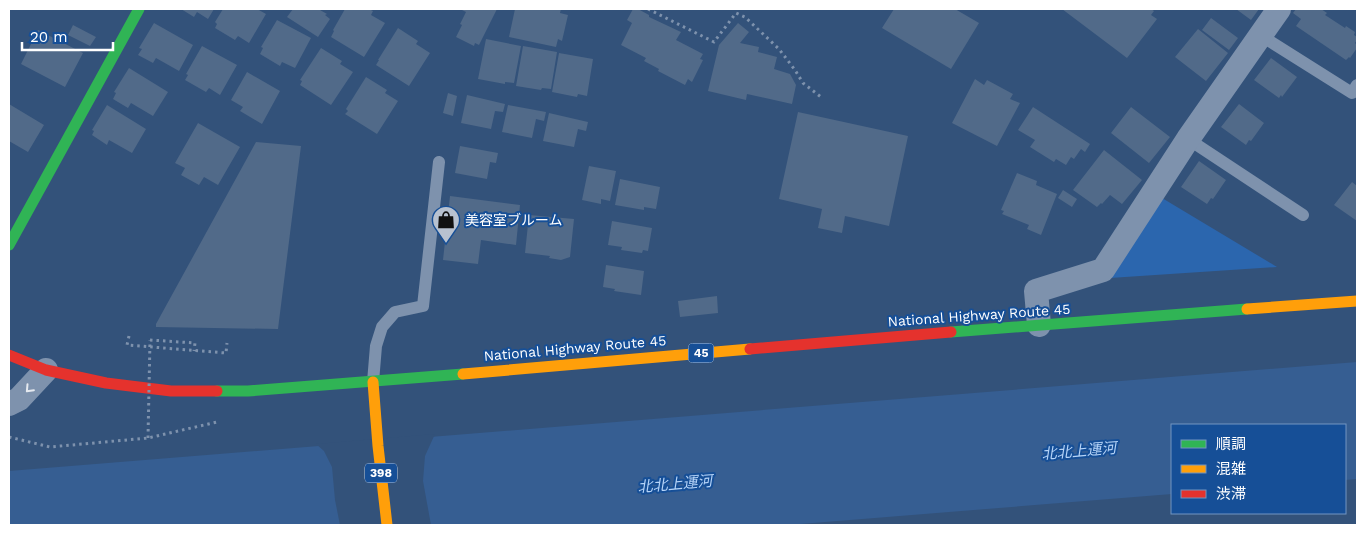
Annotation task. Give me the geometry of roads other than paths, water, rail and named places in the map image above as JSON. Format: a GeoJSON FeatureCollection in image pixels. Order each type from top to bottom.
{"type":"FeatureCollection","features":[{"type":"Feature","properties":{"kind":"main road"},"geometry":{"type":"LineString","coordinates":[[9,244],[139,9]]}},
{"type":"Feature","properties":{"kind":"main road","name":"National Highway Route 45"},"geometry":{"type":"LineString","coordinates":[[9,355],[46,370],[106,383],[171,391],[248,391],[373,382],[923,334],[1357,301]]}},
{"type":"Feature","properties":{"kind":"main road","name":"398"},"geometry":{"type":"LineString","coordinates":[[373,382],[387,525]]}},
{"type":"Feature","properties":{"kind":"street"},"geometry":{"type":"LineString","coordinates":[[1038,325],[1036,290],[1102,270],[1188,139],[1279,9]]}},
{"type":"Feature","properties":{"kind":"street"},"geometry":{"type":"LineString","coordinates":[[9,404],[19,399],[46,370]]}},
{"type":"Feature","properties":{"kind":"lane"},"geometry":{"type":"LineString","coordinates":[[1260,35],[1352,93],[1357,85]]}},
{"type":"Feature","properties":{"kind":"lane"},"geometry":{"type":"LineString","coordinates":[[1188,139],[1303,215]]}},
{"type":"Feature","properties":{"kind":"lane"},"geometry":{"type":"LineString","coordinates":[[373,382],[376,346],[382,327],[396,312],[423,306],[440,162]]}},
{"type":"Feature","properties":{"kind":"water","name":"北北上運河"},"geometry":{"type":"Polygon","coordinates":[[[1357,362],[1357,479],[1346,480],[1346,424],[1171,424],[1171,494],[788,525],[9,525],[9,471],[1357,362]]]}},
{"type":"Feature","properties":{"kind":"place","name":"美容室ブルーム"},"geometry":{"type":"Point","coordinates":[446,244]}}]}
